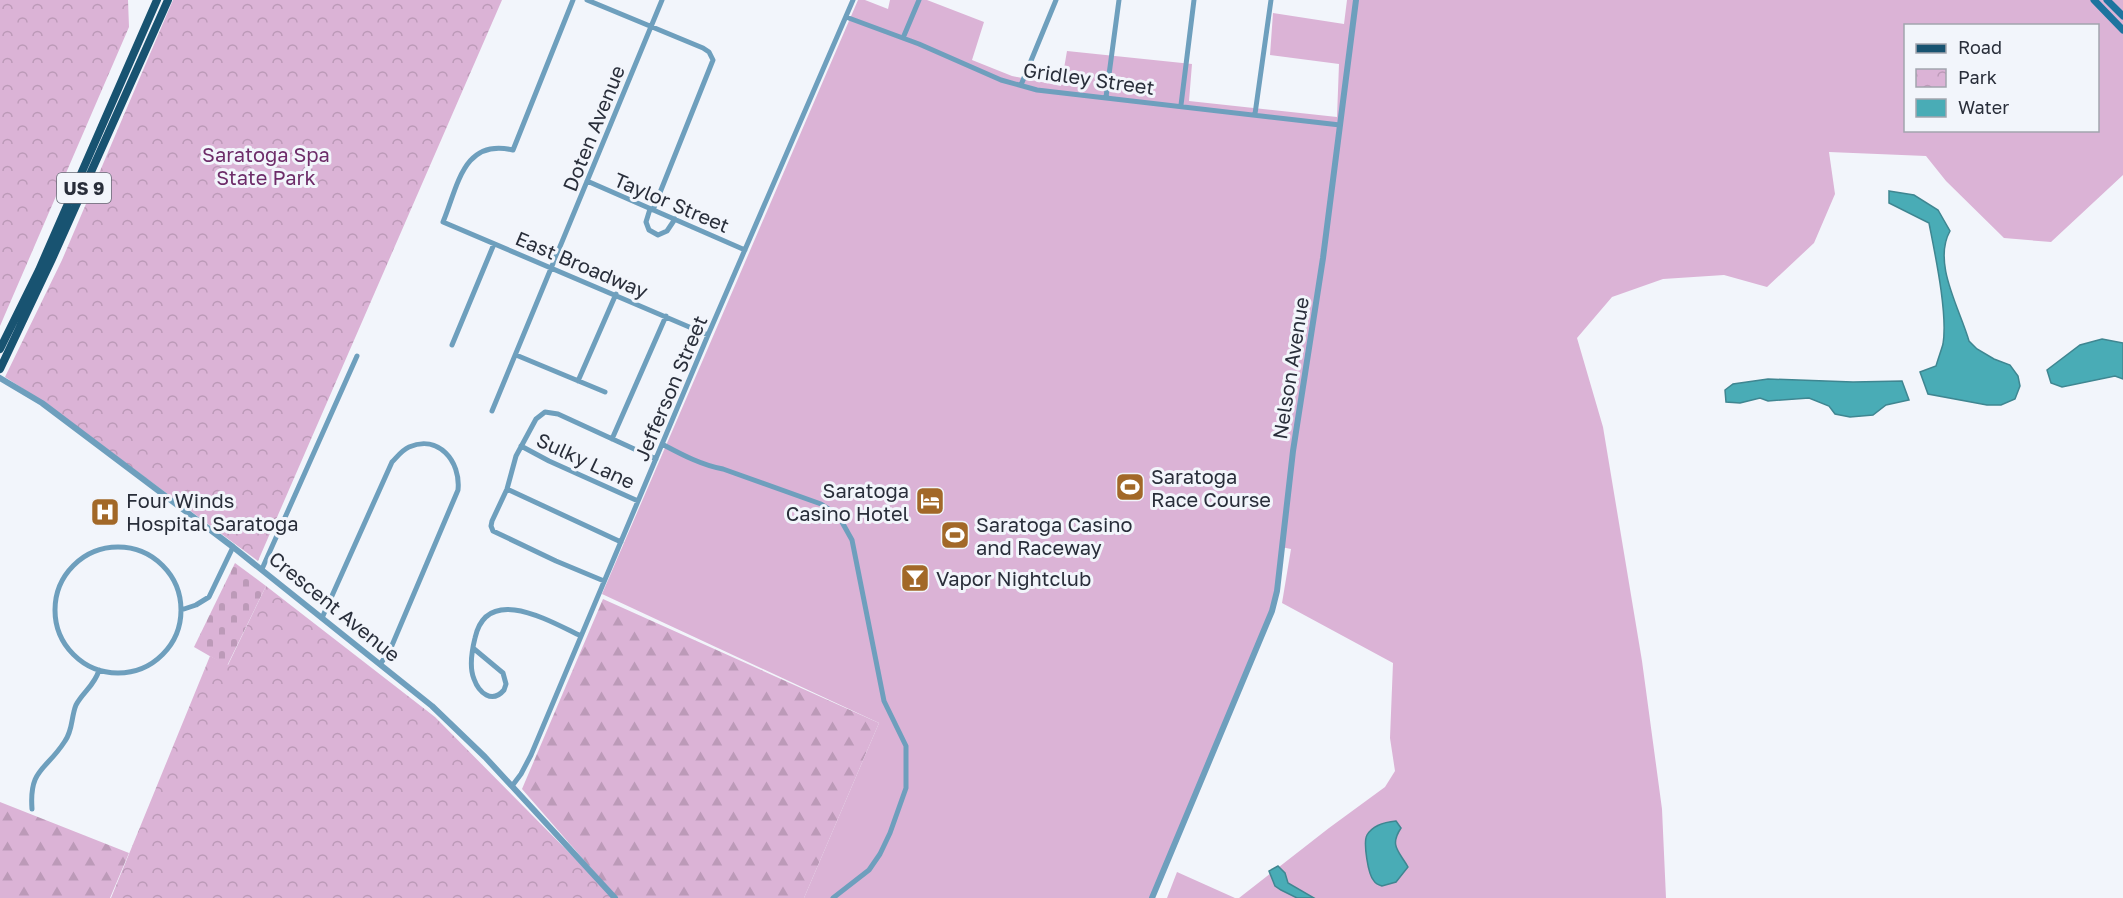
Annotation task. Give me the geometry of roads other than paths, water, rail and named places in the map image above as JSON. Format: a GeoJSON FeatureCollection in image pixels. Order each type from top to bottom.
{"type":"FeatureCollection","features":[{"type":"Feature","properties":{"kind":"main road"},"geometry":{"type":"LineString","coordinates":[[2094,0],[2123,30]]}},
{"type":"Feature","properties":{"kind":"main road"},"geometry":{"type":"LineString","coordinates":[[2107,0],[2123,16]]}},
{"type":"Feature","properties":{"kind":"main road","name":"US 9"},"geometry":{"type":"LineString","coordinates":[[0,349],[39,270],[155,1]]}},
{"type":"Feature","properties":{"kind":"main road","name":"US 9"},"geometry":{"type":"LineString","coordinates":[[0,369],[52,259],[166,3]]}},
{"type":"Feature","properties":{"kind":"street","name":"East Broadway"},"geometry":{"type":"LineString","coordinates":[[573,0],[513,150],[498,146],[490,147],[473,156],[464,169],[444,222],[708,334]]}},
{"type":"Feature","properties":{"kind":"street"},"geometry":{"type":"LineString","coordinates":[[587,0],[703,48],[711,55],[713,60],[646,222],[649,230],[658,235],[667,231],[675,219]]}},
{"type":"Feature","properties":{"kind":"street","name":"Doten Avenue"},"geometry":{"type":"LineString","coordinates":[[492,411],[662,0]]}},
{"type":"Feature","properties":{"kind":"street","name":"Jefferson Street"},"geometry":{"type":"LineString","coordinates":[[512,786],[527,765],[708,334],[853,0]]}},
{"type":"Feature","properties":{"kind":"street"},"geometry":{"type":"LineString","coordinates":[[903,38],[919,0]]}},
{"type":"Feature","properties":{"kind":"street"},"geometry":{"type":"LineString","coordinates":[[1021,85],[1056,0]]}},
{"type":"Feature","properties":{"kind":"street"},"geometry":{"type":"LineString","coordinates":[[1106,97],[1119,0]]}},
{"type":"Feature","properties":{"kind":"street"},"geometry":{"type":"LineString","coordinates":[[1181,105],[1194,0]]}},
{"type":"Feature","properties":{"kind":"street"},"geometry":{"type":"LineString","coordinates":[[1255,114],[1270,0]]}},
{"type":"Feature","properties":{"kind":"street","name":"Nelson Avenue"},"geometry":{"type":"LineString","coordinates":[[1152,898],[1272,611],[1281,560],[1293,451],[1323,258],[1356,0]]}},
{"type":"Feature","properties":{"kind":"street"},"geometry":{"type":"LineString","coordinates":[[155,1],[166,3]]}},
{"type":"Feature","properties":{"kind":"street","name":"Gridley Street"},"geometry":{"type":"LineString","coordinates":[[846,17],[903,38],[1001,80],[1037,90],[1340,125]]}},
{"type":"Feature","properties":{"kind":"street","name":"Taylor Street"},"geometry":{"type":"LineString","coordinates":[[587,181],[745,250]]}},
{"type":"Feature","properties":{"kind":"street"},"geometry":{"type":"LineString","coordinates":[[452,345],[494,244]]}},
{"type":"Feature","properties":{"kind":"street"},"geometry":{"type":"LineString","coordinates":[[578,381],[616,294]]}},
{"type":"Feature","properties":{"kind":"street"},"geometry":{"type":"LineString","coordinates":[[612,439],[666,316]]}},
{"type":"Feature","properties":{"kind":"street"},"geometry":{"type":"LineString","coordinates":[[516,354],[605,392]]}},
{"type":"Feature","properties":{"kind":"street"},"geometry":{"type":"LineString","coordinates":[[262,569],[357,356]]}},
{"type":"Feature","properties":{"kind":"street","name":"Crescent Avenue"},"geometry":{"type":"LineString","coordinates":[[0,378],[42,403],[262,569],[432,706],[512,786],[615,898]]}},
{"type":"Feature","properties":{"kind":"street"},"geometry":{"type":"LineString","coordinates":[[604,581],[494,531],[491,524],[507,489],[512,466],[538,415],[545,412],[558,414],[656,459]]}},
{"type":"Feature","properties":{"kind":"street"},"geometry":{"type":"LineString","coordinates":[[662,444],[713,467],[821,504],[838,515],[852,540],[884,701],[906,746],[906,788],[880,854],[869,870],[833,898]]}},
{"type":"Feature","properties":{"kind":"street"},"geometry":{"type":"LineString","coordinates":[[322,618],[392,462],[402,451],[411,446],[431,446],[443,450],[457,466],[458,489],[390,650],[381,663]]}},
{"type":"Feature","properties":{"kind":"street","name":"Sulky Lane"},"geometry":{"type":"LineString","coordinates":[[521,446],[638,501]]}},
{"type":"Feature","properties":{"kind":"street"},"geometry":{"type":"LineString","coordinates":[[507,489],[621,542]]}},
{"type":"Feature","properties":{"kind":"street"},"geometry":{"type":"LineString","coordinates":[[182,610],[208,597],[233,547]]}},
{"type":"Feature","properties":{"kind":"street"},"geometry":{"type":"LineString","coordinates":[[118,548],[137,550],[149,555],[165,568],[176,584],[182,610],[179,629],[170,647],[156,661],[138,670],[119,673],[99,670],[82,661],[68,648],[57,624],[56,604],[60,585],[71,569],[86,556],[98,550],[118,548]]}},
{"type":"Feature","properties":{"kind":"street"},"geometry":{"type":"LineString","coordinates":[[473,648],[503,673],[506,684],[500,694],[488,696],[478,690],[472,676],[473,648],[475,635],[481,622],[487,616],[502,610],[517,609],[581,636]]}},
{"type":"Feature","properties":{"kind":"street"},"geometry":{"type":"LineString","coordinates":[[32,809],[32,784],[36,774],[65,741],[70,732],[75,708],[96,681],[99,670]]}},
{"type":"Feature","properties":{"kind":"water"},"geometry":{"type":"Polygon","coordinates":[[[1889,191],[1914,195],[1938,210],[1950,231],[1945,244],[1946,271],[1949,286],[1969,341],[1977,349],[1994,359],[2010,365],[2018,376],[2020,386],[2015,399],[2001,405],[1987,405],[1928,394],[1920,372],[1936,366],[1943,344],[1944,331],[1942,301],[1929,223],[1889,203],[1889,191]]]}},
{"type":"Feature","properties":{"kind":"water"},"geometry":{"type":"Polygon","coordinates":[[[2102,339],[2123,343],[2123,379],[2115,376],[2062,387],[2051,383],[2047,370],[2080,345],[2102,339]]]}},
{"type":"Feature","properties":{"kind":"water"},"geometry":{"type":"Polygon","coordinates":[[[1768,379],[1902,381],[1909,400],[1886,405],[1873,415],[1850,417],[1835,414],[1829,406],[1809,398],[1768,401],[1760,398],[1740,403],[1726,402],[1725,390],[1733,384],[1768,379]]]}},
{"type":"Feature","properties":{"kind":"water"},"geometry":{"type":"Polygon","coordinates":[[[1396,821],[1401,828],[1396,839],[1397,848],[1408,867],[1396,882],[1382,886],[1372,878],[1368,866],[1366,839],[1376,826],[1396,821]]]}},
{"type":"Feature","properties":{"kind":"water"},"geometry":{"type":"Polygon","coordinates":[[[1278,866],[1285,873],[1288,883],[1314,898],[1297,898],[1275,886],[1269,871],[1278,866]]]}},
{"type":"Feature","properties":{"kind":"place","name":"Saratoga Race Course"},"geometry":{"type":"Point","coordinates":[1130,487]}},
{"type":"Feature","properties":{"kind":"place","name":"Saratoga Casino Hotel"},"geometry":{"type":"Point","coordinates":[930,501]}},
{"type":"Feature","properties":{"kind":"place","name":"Four Winds Hospital Saratoga"},"geometry":{"type":"Point","coordinates":[105,512]}},
{"type":"Feature","properties":{"kind":"place","name":"Saratoga Casino and Raceway"},"geometry":{"type":"Point","coordinates":[955,535]}},
{"type":"Feature","properties":{"kind":"place","name":"Vapor Nightclub"},"geometry":{"type":"Point","coordinates":[915,578]}},
{"type":"Feature","properties":{"kind":"park label","name":"Saratoga Spa State Park"},"geometry":{"type":"Point","coordinates":[266,166]}}]}
